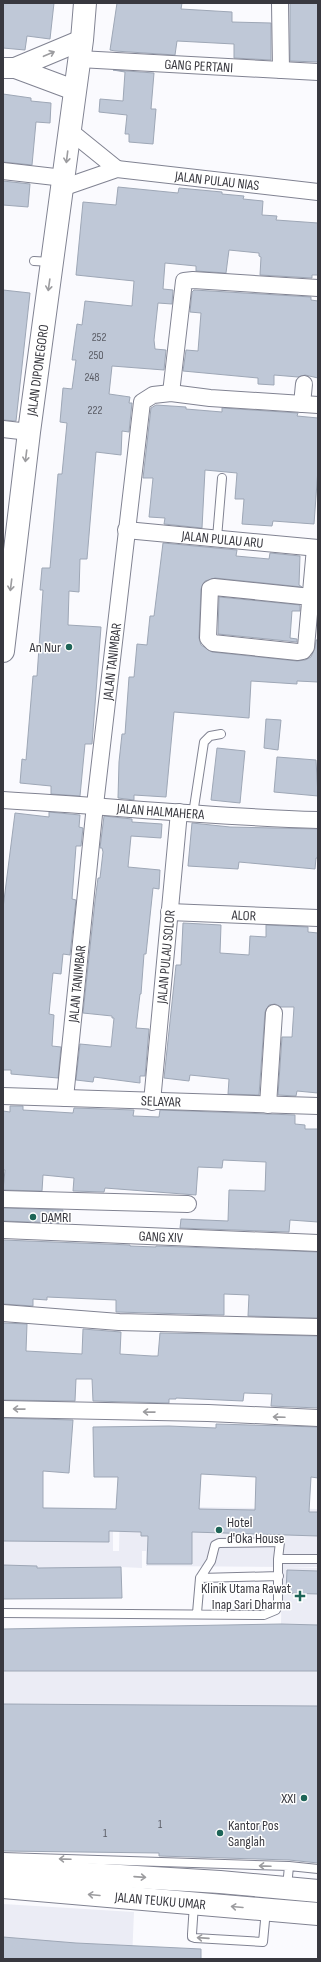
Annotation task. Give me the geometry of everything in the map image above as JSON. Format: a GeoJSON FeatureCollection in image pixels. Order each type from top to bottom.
{"type":"FeatureCollection","features":[{"type":"Feature","properties":{"kind":"main road","name":"JALAN DIPONEGORO"},"geometry":{"type":"LineString","coordinates":[[3,651],[29,432],[43,261],[63,183],[85,3]]}},
{"type":"Feature","properties":{"kind":"main road","name":"JALAN TEUKU UMAR"},"geometry":{"type":"LineString","coordinates":[[3,1869],[176,1871],[288,1877],[318,1891]]}},
{"type":"Feature","properties":{"kind":"main road","name":"JALAN TEUKU UMAR"},"geometry":{"type":"LineString","coordinates":[[3,1887],[318,1914]]}},
{"type":"Feature","properties":{"kind":"street"},"geometry":{"type":"LineString","coordinates":[[280,3],[282,70]]}},
{"type":"Feature","properties":{"kind":"street"},"geometry":{"type":"LineString","coordinates":[[9,68],[80,49]]}},
{"type":"Feature","properties":{"kind":"street","name":"GANG PERTANI"},"geometry":{"type":"LineString","coordinates":[[80,49],[282,70],[318,72]]}},
{"type":"Feature","properties":{"kind":"street"},"geometry":{"type":"LineString","coordinates":[[9,68],[74,90]]}},
{"type":"Feature","properties":{"kind":"street"},"geometry":{"type":"LineString","coordinates":[[70,131],[116,169]]}},
{"type":"Feature","properties":{"kind":"street","name":"JALAN PULAU NIAS"},"geometry":{"type":"LineString","coordinates":[[63,183],[116,169],[318,192]]}},
{"type":"Feature","properties":{"kind":"street"},"geometry":{"type":"LineString","coordinates":[[3,171],[63,183]]}},
{"type":"Feature","properties":{"kind":"street"},"geometry":{"type":"LineString","coordinates":[[171,393],[184,281],[193,280],[250,289],[318,288]]}},
{"type":"Feature","properties":{"kind":"street"},"geometry":{"type":"LineString","coordinates":[[304,384],[310,404]]}},
{"type":"Feature","properties":{"kind":"street","name":"JALAN TANIMBAR"},"geometry":{"type":"LineString","coordinates":[[65,1098],[95,805],[142,402],[153,395],[171,393],[210,398],[310,404]]}},
{"type":"Feature","properties":{"kind":"street"},"geometry":{"type":"LineString","coordinates":[[3,429],[29,432]]}},
{"type":"Feature","properties":{"kind":"street","name":"JALAN PULAU ARU"},"geometry":{"type":"LineString","coordinates":[[126,530],[316,548]]}},
{"type":"Feature","properties":{"kind":"street"},"geometry":{"type":"LineString","coordinates":[[311,597],[214,587],[210,589],[208,638],[213,643],[298,652],[304,651],[306,647],[316,548]]}},
{"type":"Feature","properties":{"kind":"street","name":"JALAN HALMAHERA"},"geometry":{"type":"LineString","coordinates":[[3,800],[95,805],[186,813],[318,820]]}},
{"type":"Feature","properties":{"kind":"street","name":"JALAN PULAU SOLOR"},"geometry":{"type":"LineString","coordinates":[[152,1102],[169,912],[186,813]]}},
{"type":"Feature","properties":{"kind":"street","name":"ALOR"},"geometry":{"type":"LineString","coordinates":[[169,912],[318,918]]}},
{"type":"Feature","properties":{"kind":"street"},"geometry":{"type":"LineString","coordinates":[[268,1105],[274,1013]]}},
{"type":"Feature","properties":{"kind":"street","name":"SELAYAR"},"geometry":{"type":"LineString","coordinates":[[3,1096],[152,1102],[318,1106]]}},
{"type":"Feature","properties":{"kind":"street"},"geometry":{"type":"LineString","coordinates":[[3,1199],[188,1204]]}},
{"type":"Feature","properties":{"kind":"street","name":"GANG XIV"},"geometry":{"type":"LineString","coordinates":[[3,1230],[318,1243]]}},
{"type":"Feature","properties":{"kind":"street"},"geometry":{"type":"LineString","coordinates":[[3,1313],[119,1322],[318,1327]]}},
{"type":"Feature","properties":{"kind":"street"},"geometry":{"type":"LineString","coordinates":[[3,1409],[318,1418]]}},
{"type":"Feature","properties":{"kind":"lane"},"geometry":{"type":"LineString","coordinates":[[217,538],[222,478]]}},
{"type":"Feature","properties":{"kind":"lane"},"geometry":{"type":"LineString","coordinates":[[186,813],[204,742],[210,736],[221,734]]}},
{"type":"Feature","properties":{"kind":"lane"},"geometry":{"type":"LineString","coordinates":[[3,1613],[197,1613],[264,1615],[276,1610],[278,1604],[278,1559],[280,1542],[219,1543],[215,1545],[210,1561],[200,1578],[197,1613]]}},
{"type":"Feature","properties":{"kind":"lane"},"geometry":{"type":"LineString","coordinates":[[278,1559],[318,1559]]}},
{"type":"Feature","properties":{"kind":"lane"},"geometry":{"type":"LineString","coordinates":[[200,1578],[278,1576]]}},
{"type":"Feature","properties":{"kind":"lane"},"geometry":{"type":"LineString","coordinates":[[3,1857],[176,1871]]}},
{"type":"Feature","properties":{"kind":"lane"},"geometry":{"type":"LineString","coordinates":[[288,1877],[318,1869]]}},
{"type":"Feature","properties":{"kind":"lane"},"geometry":{"type":"LineString","coordinates":[[194,1903],[192,1937],[195,1938],[263,1942],[266,1909]]}},
{"type":"Feature","properties":{"kind":"shaded area"},"geometry":{"type":"Polygon","coordinates":[[[120,1506],[318,1509],[318,1567],[287,1567],[318,1568],[318,1750],[3,1753],[3,1629],[281,1624],[282,1567],[146,1566],[146,1551],[142,1551],[142,1568],[121,1567],[122,1598],[3,1599],[3,1507],[113,1508],[113,1551],[119,1551],[120,1506]]]}},
{"type":"Feature","properties":{"kind":"shaded area"},"geometry":{"type":"Polygon","coordinates":[[[3,1904],[134,1912],[132,1959],[3,1959],[3,1904]]]}},
{"type":"Feature","properties":{"kind":"building"},"geometry":{"type":"Polygon","coordinates":[[[3,3],[54,3],[50,39],[27,36],[25,50],[3,48],[3,3]]]}},
{"type":"Feature","properties":{"kind":"building"},"geometry":{"type":"Polygon","coordinates":[[[117,3],[182,3],[181,9],[232,12],[232,22],[271,23],[271,60],[234,58],[234,44],[177,41],[175,55],[110,50],[117,3]]]}},
{"type":"Feature","properties":{"kind":"building"},"geometry":{"type":"Polygon","coordinates":[[[290,3],[318,3],[318,62],[290,61],[290,3]]]}},
{"type":"Feature","properties":{"kind":"building"},"geometry":{"type":"Polygon","coordinates":[[[113,70],[154,73],[151,109],[156,109],[153,144],[129,142],[129,134],[125,134],[127,115],[99,112],[100,99],[123,101],[125,72],[113,70]]]}},
{"type":"Feature","properties":{"kind":"building"},"geometry":{"type":"Polygon","coordinates":[[[3,94],[31,98],[31,101],[51,103],[50,123],[36,122],[32,165],[3,162],[3,94]]]}},
{"type":"Feature","properties":{"kind":"building"},"geometry":{"type":"Polygon","coordinates":[[[3,181],[30,184],[28,207],[3,205],[3,181]]]}},
{"type":"Feature","properties":{"kind":"building"},"geometry":{"type":"Polygon","coordinates":[[[118,187],[178,193],[179,188],[222,192],[222,194],[244,196],[243,199],[263,201],[262,215],[277,216],[276,220],[318,223],[318,275],[312,275],[312,278],[260,275],[261,257],[259,256],[259,253],[229,250],[226,273],[196,271],[196,266],[165,263],[163,289],[173,290],[172,304],[158,303],[154,340],[155,349],[166,350],[164,370],[112,366],[109,394],[130,397],[129,403],[132,403],[129,432],[122,431],[121,455],[96,452],[87,559],[80,559],[79,592],[69,591],[68,625],[101,627],[92,744],[85,744],[80,796],[51,794],[51,786],[20,783],[22,759],[26,760],[33,676],[37,676],[43,590],[40,590],[42,568],[50,568],[58,474],[62,474],[67,423],[60,422],[63,388],[72,389],[76,360],[72,360],[77,324],[82,325],[85,301],[132,306],[134,281],[76,275],[83,202],[116,205],[118,187]]]}},
{"type":"Feature","properties":{"kind":"building"},"geometry":{"type":"Polygon","coordinates":[[[3,290],[30,293],[16,421],[3,420],[3,290]]]}},
{"type":"Feature","properties":{"kind":"building"},"geometry":{"type":"Polygon","coordinates":[[[194,290],[311,297],[311,300],[318,301],[318,378],[305,375],[298,377],[274,375],[274,385],[258,384],[258,378],[183,371],[186,350],[198,351],[201,313],[190,312],[192,292],[194,290]]]}},
{"type":"Feature","properties":{"kind":"building"},"geometry":{"type":"Polygon","coordinates":[[[156,405],[222,412],[222,408],[298,413],[297,416],[318,418],[318,469],[314,524],[273,521],[272,526],[242,524],[244,499],[235,499],[237,473],[205,470],[202,528],[164,524],[165,518],[149,517],[153,478],[143,478],[151,408],[156,405]]]}},
{"type":"Feature","properties":{"kind":"building"},"geometry":{"type":"Polygon","coordinates":[[[163,543],[237,550],[236,556],[269,559],[270,553],[300,556],[299,585],[302,587],[215,578],[205,581],[201,589],[199,638],[201,645],[212,652],[297,661],[305,660],[311,657],[315,648],[316,640],[318,640],[318,682],[297,681],[297,684],[251,681],[249,718],[174,712],[166,797],[134,795],[134,800],[118,798],[119,762],[122,734],[125,734],[129,677],[134,677],[137,644],[147,645],[150,616],[154,616],[163,543]]]}},
{"type":"Feature","properties":{"kind":"building"},"geometry":{"type":"Polygon","coordinates":[[[219,597],[300,605],[300,611],[292,611],[290,638],[297,639],[297,642],[218,634],[219,597]]]}},
{"type":"Feature","properties":{"kind":"building"},"geometry":{"type":"Polygon","coordinates":[[[266,719],[281,720],[278,750],[264,748],[266,719]]]}},
{"type":"Feature","properties":{"kind":"building"},"geometry":{"type":"Polygon","coordinates":[[[217,748],[245,751],[240,803],[211,800],[217,748]]]}},
{"type":"Feature","properties":{"kind":"building"},"geometry":{"type":"Polygon","coordinates":[[[277,757],[316,760],[318,796],[274,792],[277,757]]]}},
{"type":"Feature","properties":{"kind":"building"},"geometry":{"type":"Polygon","coordinates":[[[49,812],[80,815],[79,827],[83,828],[81,846],[76,846],[72,899],[76,900],[70,955],[63,954],[61,974],[53,973],[49,1014],[54,1015],[52,1046],[61,1047],[58,1078],[11,1074],[11,1070],[3,1070],[3,908],[15,813],[49,817],[49,812]]]}},
{"type":"Feature","properties":{"kind":"building"},"geometry":{"type":"Polygon","coordinates":[[[104,816],[132,819],[132,822],[162,824],[161,838],[131,836],[128,867],[160,870],[159,889],[153,888],[136,1028],[149,1029],[145,1076],[140,1076],[140,1083],[94,1077],[93,1082],[76,1080],[80,1044],[111,1047],[114,1018],[112,1018],[112,1016],[83,1013],[95,901],[98,878],[100,878],[103,852],[102,848],[100,848],[104,816]]]}},
{"type":"Feature","properties":{"kind":"building"},"geometry":{"type":"Polygon","coordinates":[[[192,823],[230,827],[318,829],[318,858],[316,858],[315,869],[239,862],[238,869],[188,866],[192,823]]]}},
{"type":"Feature","properties":{"kind":"building"},"geometry":{"type":"Polygon","coordinates":[[[183,923],[221,925],[220,953],[249,955],[250,936],[266,937],[266,925],[308,927],[308,932],[318,933],[318,1093],[297,1091],[296,1096],[278,1095],[282,1037],[292,1037],[294,1007],[281,1007],[275,1004],[269,1005],[265,1012],[259,1095],[228,1094],[229,1079],[190,1075],[189,1081],[164,1078],[176,965],[181,965],[183,923]]]}},
{"type":"Feature","properties":{"kind":"building"},"geometry":{"type":"Polygon","coordinates":[[[10,1106],[23,1106],[23,1110],[73,1113],[74,1108],[134,1110],[133,1116],[159,1117],[160,1110],[295,1115],[295,1124],[305,1125],[305,1129],[318,1129],[318,1222],[290,1220],[289,1232],[180,1228],[181,1219],[228,1221],[229,1190],[265,1191],[266,1162],[223,1160],[222,1168],[198,1167],[196,1195],[105,1188],[104,1192],[73,1191],[74,1178],[43,1175],[42,1191],[3,1190],[5,1170],[3,1170],[3,1111],[10,1112],[10,1106]]]}},
{"type":"Feature","properties":{"kind":"building","name":"DAMRI"},"geometry":{"type":"Polygon","coordinates":[[[3,1208],[63,1210],[62,1223],[3,1221],[3,1208]]]}},
{"type":"Feature","properties":{"kind":"building"},"geometry":{"type":"Polygon","coordinates":[[[3,1240],[318,1252],[318,1318],[248,1316],[249,1295],[224,1294],[224,1315],[116,1312],[116,1300],[47,1297],[47,1300],[33,1299],[33,1306],[3,1304],[3,1240]]]}},
{"type":"Feature","properties":{"kind":"building"},"geometry":{"type":"Polygon","coordinates":[[[3,1323],[27,1324],[26,1351],[82,1354],[83,1329],[121,1332],[120,1354],[152,1356],[158,1356],[160,1333],[318,1336],[318,1408],[271,1406],[272,1394],[244,1393],[243,1401],[176,1398],[169,1399],[169,1403],[93,1401],[92,1379],[76,1379],[75,1401],[3,1400],[3,1323]]]}},
{"type":"Feature","properties":{"kind":"building"},"geometry":{"type":"Polygon","coordinates":[[[3,1418],[73,1420],[69,1473],[43,1471],[43,1508],[116,1509],[118,1477],[94,1477],[93,1427],[169,1426],[216,1428],[216,1424],[318,1427],[318,1478],[311,1477],[309,1512],[318,1512],[318,1536],[192,1532],[192,1564],[147,1564],[148,1536],[141,1536],[141,1532],[109,1531],[109,1542],[3,1541],[3,1418]],[[201,1474],[199,1509],[255,1510],[256,1477],[201,1474]]]}},
{"type":"Feature","properties":{"kind":"building"},"geometry":{"type":"Polygon","coordinates":[[[3,1565],[37,1566],[37,1568],[121,1567],[122,1598],[3,1599],[3,1565]]]}},
{"type":"Feature","properties":{"kind":"building"},"geometry":{"type":"Polygon","coordinates":[[[287,1570],[318,1571],[318,1594],[286,1593],[287,1570]]]}},
{"type":"Feature","properties":{"kind":"building"},"geometry":{"type":"Polygon","coordinates":[[[281,1624],[318,1625],[318,1671],[3,1671],[3,1629],[281,1624]]]}},
{"type":"Feature","properties":{"kind":"building"},"geometry":{"type":"Polygon","coordinates":[[[3,1704],[318,1706],[318,1863],[289,1860],[159,1856],[159,1853],[3,1851],[3,1704]]]}},
{"type":"Feature","properties":{"kind":"building"},"geometry":{"type":"Polygon","coordinates":[[[3,1937],[76,1943],[201,1949],[201,1959],[3,1959],[3,1937]]]}},
{"type":"Feature","properties":{"kind":"place","name":"An Nur"},"geometry":{"type":"Point","coordinates":[69,647]}},
{"type":"Feature","properties":{"kind":"place","name":"DAMRI"},"geometry":{"type":"Point","coordinates":[33,1217]}},
{"type":"Feature","properties":{"kind":"place","name":"Hotel d'Oka House"},"geometry":{"type":"Point","coordinates":[219,1530]}},
{"type":"Feature","properties":{"kind":"place","name":"Klinik Utama Rawat Inap Sari Dharma"},"geometry":{"type":"Point","coordinates":[300,1596]}},
{"type":"Feature","properties":{"kind":"place","name":"XXI"},"geometry":{"type":"Point","coordinates":[304,1798]}},
{"type":"Feature","properties":{"kind":"place","name":"Kantor Pos Sanglah"},"geometry":{"type":"Point","coordinates":[220,1833]}}]}
